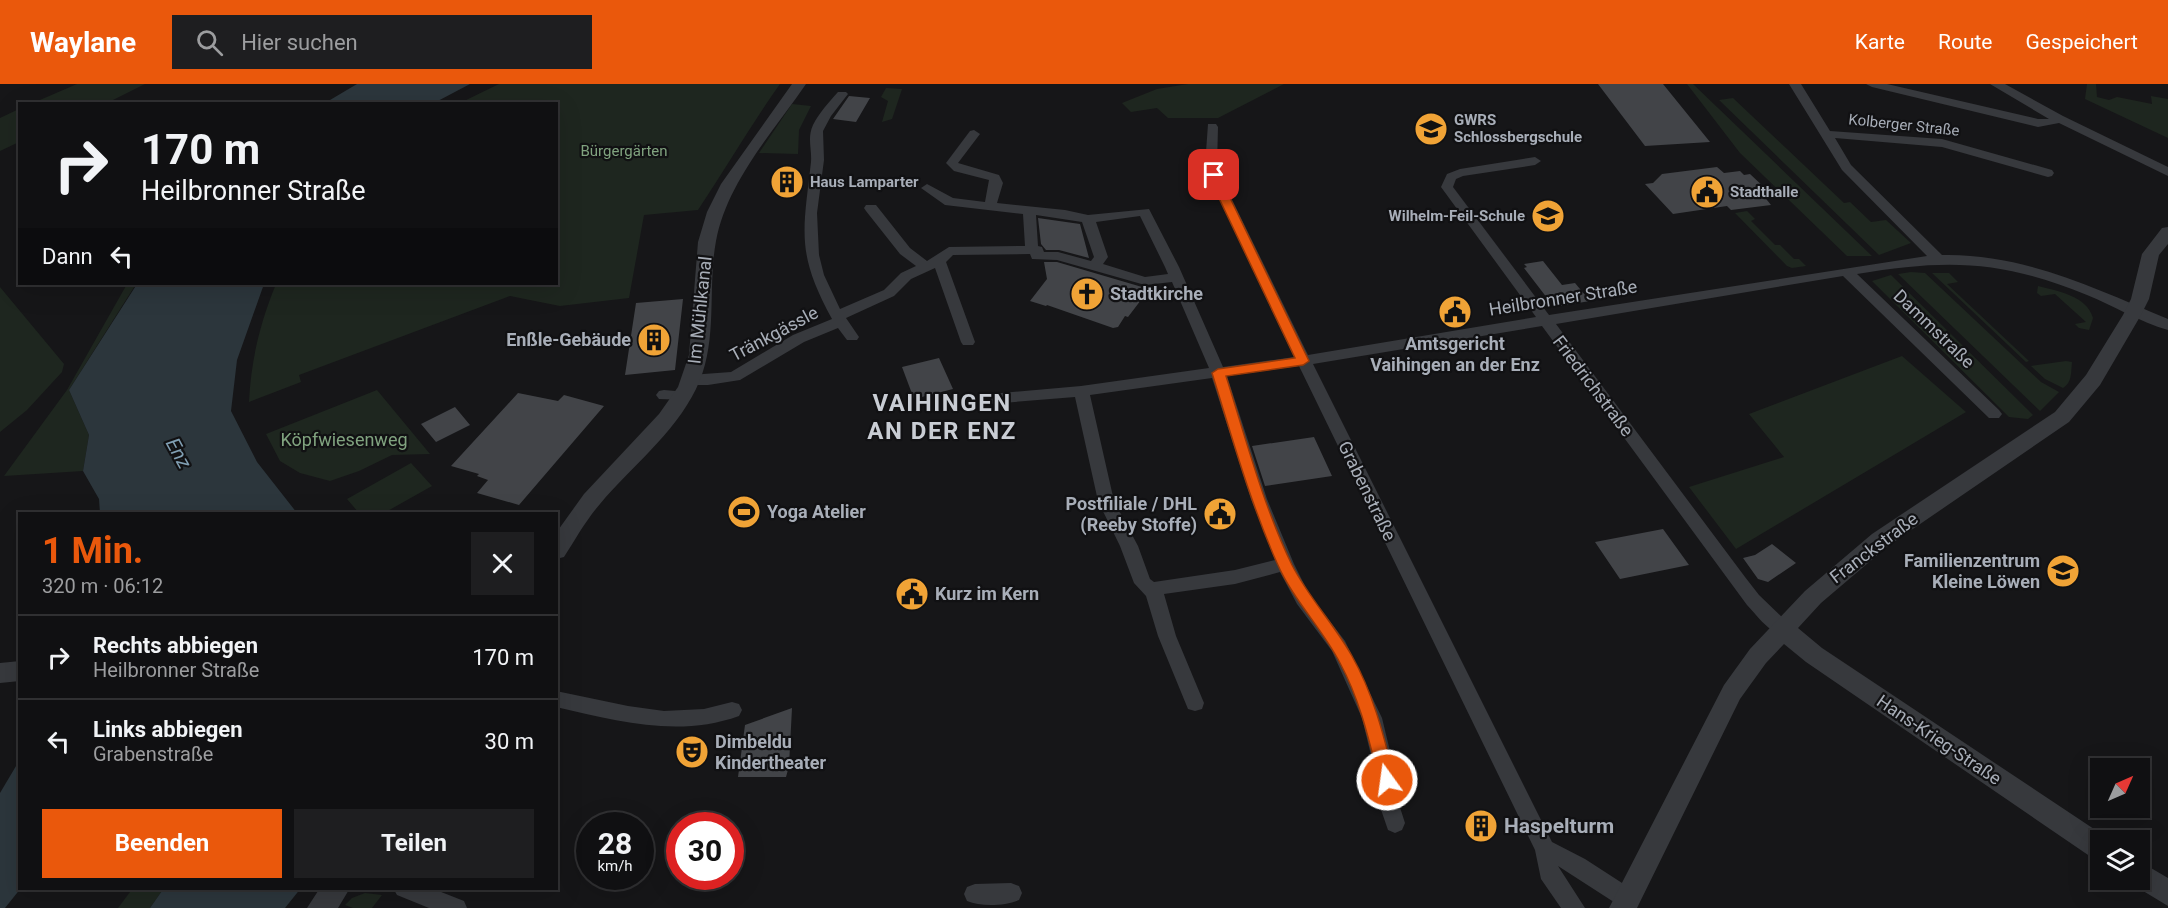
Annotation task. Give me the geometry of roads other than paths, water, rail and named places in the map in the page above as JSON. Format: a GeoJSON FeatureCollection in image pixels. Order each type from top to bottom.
{"type":"FeatureCollection","features":[{"type":"Feature","properties":{"kind":"street","name":"Im Mühlkanal"},"geometry":{"type":"LineString","coordinates":[[558,548],[591,500],[660,426],[679,390],[700,340],[707,242],[715,212],[729,184],[799,84]]}},
{"type":"Feature","properties":{"kind":"street"},"geometry":{"type":"LineString","coordinates":[[1795,84],[1846,167],[1938,259]]}},
{"type":"Feature","properties":{"kind":"street"},"geometry":{"type":"LineString","coordinates":[[1872,84],[2038,123],[2049,123],[2059,119]]}},
{"type":"Feature","properties":{"kind":"street"},"geometry":{"type":"LineString","coordinates":[[1996,84],[2059,119],[2168,172]]}},
{"type":"Feature","properties":{"kind":"street"},"geometry":{"type":"LineString","coordinates":[[842,94],[820,123],[816,137],[819,156],[809,219],[814,269],[826,300],[852,337]]}},
{"type":"Feature","properties":{"kind":"street","name":"Grabenstraße"},"geometry":{"type":"LineString","coordinates":[[1212,127],[1211,160],[1214,175],[1303,361],[1545,849],[1548,872],[1574,908]]}},
{"type":"Feature","properties":{"kind":"street"},"geometry":{"type":"LineString","coordinates":[[974,134],[952,163],[962,171],[988,174],[995,178],[997,183],[990,206]]}},
{"type":"Feature","properties":{"kind":"street","name":"Kolberger Straße"},"geometry":{"type":"LineString","coordinates":[[1824,134],[1942,143],[2048,173]]}},
{"type":"Feature","properties":{"kind":"street","name":"Friedrichstraße"},"geometry":{"type":"LineString","coordinates":[[1535,161],[1460,173],[1450,178],[1447,187],[1739,582],[1753,600],[1782,628]]}},
{"type":"Feature","properties":{"kind":"street"},"geometry":{"type":"LineString","coordinates":[[927,188],[956,204],[1065,214],[1088,219],[1144,212],[1176,277],[1218,373],[1259,499],[1285,564],[1304,599],[1339,646],[1372,718],[1387,780],[1386,795],[1395,823]]}},
{"type":"Feature","properties":{"kind":"street"},"geometry":{"type":"LineString","coordinates":[[871,208],[905,251],[938,260],[1058,256],[1146,281],[1176,277]]}},
{"type":"Feature","properties":{"kind":"street"},"geometry":{"type":"LineString","coordinates":[[1029,212],[1039,258]]}},
{"type":"Feature","properties":{"kind":"street"},"geometry":{"type":"LineString","coordinates":[[1088,219],[1101,257],[1095,266]]}},
{"type":"Feature","properties":{"kind":"street","name":"Franckstraße"},"geometry":{"type":"LineString","coordinates":[[1625,904],[1732,692],[1751,665],[1782,628],[1836,576],[1880,540],[2062,417],[2093,380],[2134,311],[2140,300],[2151,254],[2168,232]]}},
{"type":"Feature","properties":{"kind":"street","name":"Heilbronner Straße"},"geometry":{"type":"LineString","coordinates":[[990,399],[1081,391],[1303,361],[1938,259],[1973,259],[2027,269],[2068,282],[2168,325]]}},
{"type":"Feature","properties":{"kind":"street","name":"Tränkgässle"},"geometry":{"type":"LineString","coordinates":[[679,390],[739,376],[797,339],[889,293],[906,276],[938,260]]}},
{"type":"Feature","properties":{"kind":"street"},"geometry":{"type":"LineString","coordinates":[[938,260],[968,342]]}},
{"type":"Feature","properties":{"kind":"street","name":"Dammstraße"},"geometry":{"type":"LineString","coordinates":[[1847,272],[1994,414]]}},
{"type":"Feature","properties":{"kind":"street"},"geometry":{"type":"LineString","coordinates":[[1081,391],[1107,501],[1129,546],[1143,583],[1154,592],[1167,636],[1196,703]]}},
{"type":"Feature","properties":{"kind":"street"},"geometry":{"type":"LineString","coordinates":[[1154,592],[1160,587],[1235,577],[1285,564]]}},
{"type":"Feature","properties":{"kind":"street","name":"Hans-Krieg-Straße"},"geometry":{"type":"LineString","coordinates":[[1782,628],[1814,655],[2090,841]]}},
{"type":"Feature","properties":{"kind":"street"},"geometry":{"type":"LineString","coordinates":[[0,673],[18,671]]}},
{"type":"Feature","properties":{"kind":"street"},"geometry":{"type":"LineString","coordinates":[[558,699],[636,715],[672,719],[701,718],[732,710]]}},
{"type":"Feature","properties":{"kind":"street"},"geometry":{"type":"LineString","coordinates":[[1545,849],[1578,866],[1625,904]]}},
{"type":"Feature","properties":{"kind":"street"},"geometry":{"type":"LineString","coordinates":[[2150,881],[2168,893]]}},
{"type":"Feature","properties":{"kind":"street"},"geometry":{"type":"LineString","coordinates":[[321,908],[335,890]]}},
{"type":"Feature","properties":{"kind":"street"},"geometry":{"type":"LineString","coordinates":[[409,890],[456,908]]}},
{"type":"Feature","properties":{"kind":"street"},"geometry":{"type":"LineString","coordinates":[[975,895],[1011,893]]}},
{"type":"Feature","properties":{"kind":"water"},"geometry":{"type":"Polygon","coordinates":[[[357,84],[470,84],[436,102],[327,102],[357,84]]]}},
{"type":"Feature","properties":{"kind":"water","name":"Enz"},"geometry":{"type":"Polygon","coordinates":[[[136,285],[264,285],[237,360],[231,411],[257,462],[296,512],[100,512],[99,499],[83,471],[89,435],[69,390],[136,285]]]}},
{"type":"Feature","properties":{"kind":"water"},"geometry":{"type":"Polygon","coordinates":[[[18,763],[19,890],[5,908],[0,908],[0,793],[18,763]]]}},
{"type":"Feature","properties":{"kind":"water"},"geometry":{"type":"Polygon","coordinates":[[[163,890],[299,890],[285,908],[150,908],[163,890]]]}},
{"type":"Feature","properties":{"kind":"place","name":"GWRS Schlossbergschule"},"geometry":{"type":"Point","coordinates":[1431,129]}},
{"type":"Feature","properties":{"kind":"place","name":"Haus Lamparter"},"geometry":{"type":"Point","coordinates":[787,182]}},
{"type":"Feature","properties":{"kind":"place","name":"Stadthalle"},"geometry":{"type":"Point","coordinates":[1707,192]}},
{"type":"Feature","properties":{"kind":"place","name":"Wilhelm-Feil-Schule"},"geometry":{"type":"Point","coordinates":[1548,216]}},
{"type":"Feature","properties":{"kind":"place","name":"Stadtkirche"},"geometry":{"type":"Point","coordinates":[1087,294]}},
{"type":"Feature","properties":{"kind":"place","name":"Amtsgericht Vaihingen an der Enz"},"geometry":{"type":"Point","coordinates":[1455,312]}},
{"type":"Feature","properties":{"kind":"place","name":"Enßle-Gebäude"},"geometry":{"type":"Point","coordinates":[654,340]}},
{"type":"Feature","properties":{"kind":"place","name":"Yoga Atelier"},"geometry":{"type":"Point","coordinates":[744,512]}},
{"type":"Feature","properties":{"kind":"place","name":"Postfiliale / DHL (Reeby Stoffe)"},"geometry":{"type":"Point","coordinates":[1220,514]}},
{"type":"Feature","properties":{"kind":"place","name":"Familienzentrum Kleine Löwen"},"geometry":{"type":"Point","coordinates":[2063,571]}},
{"type":"Feature","properties":{"kind":"place","name":"Kurz im Kern"},"geometry":{"type":"Point","coordinates":[912,594]}},
{"type":"Feature","properties":{"kind":"place","name":"Dimbeldu Kindertheater"},"geometry":{"type":"Point","coordinates":[692,752]}},
{"type":"Feature","properties":{"kind":"place","name":"Haspelturm"},"geometry":{"type":"Point","coordinates":[1481,826]}},
{"type":"Feature","properties":{"kind":"district","name":"VAIHINGEN AN DER ENZ"},"geometry":{"type":"Point","coordinates":[942,417]}},
{"type":"Feature","properties":{"kind":"park label","name":"Bürgergärten"},"geometry":{"type":"Point","coordinates":[624,151]}},
{"type":"Feature","properties":{"kind":"park label","name":"Köpfwiesenweg"},"geometry":{"type":"Point","coordinates":[344,440]}}]}
